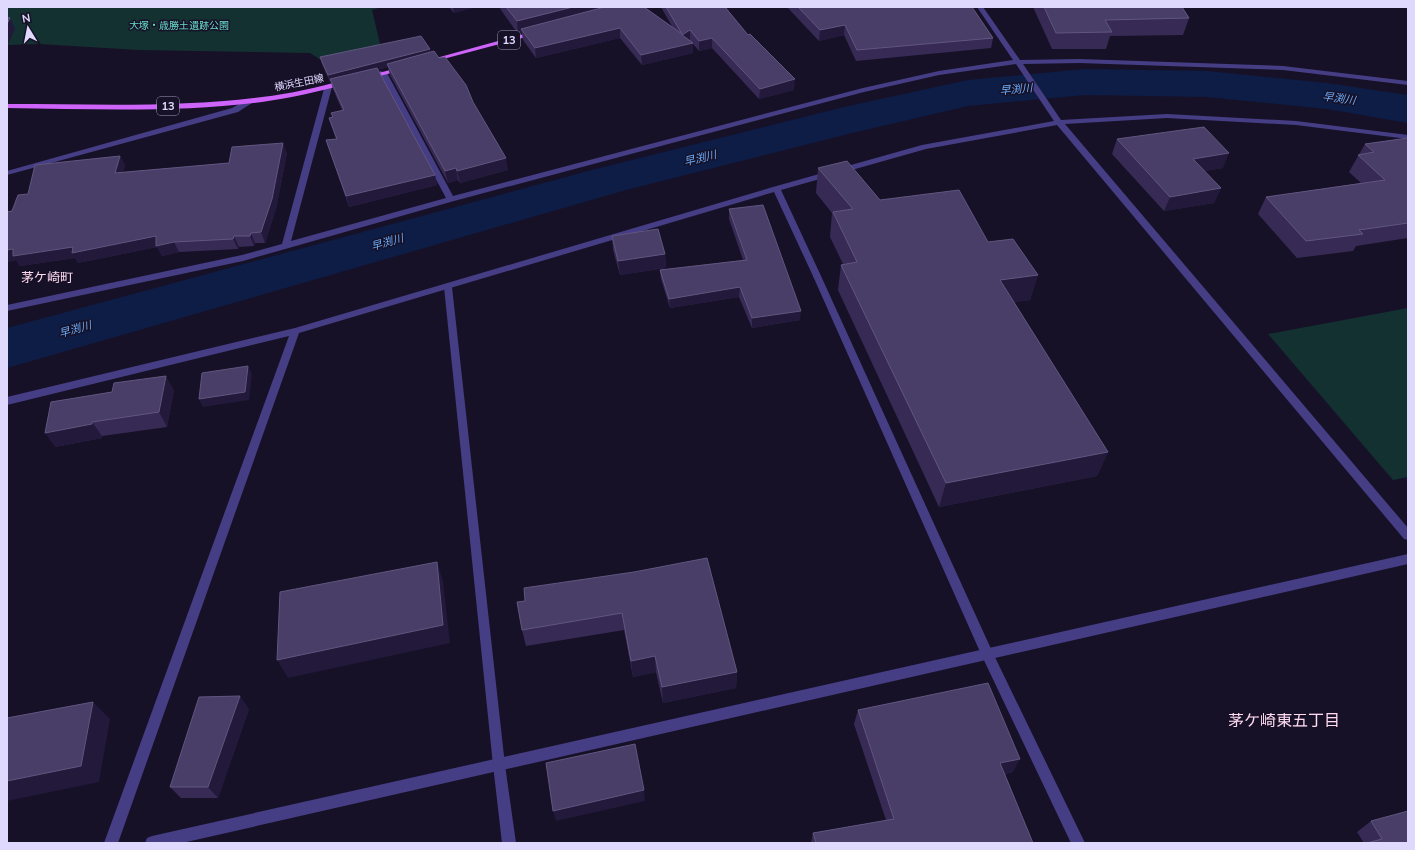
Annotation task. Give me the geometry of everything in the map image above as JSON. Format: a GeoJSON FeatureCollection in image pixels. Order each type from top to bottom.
{"type":"FeatureCollection","features":[{"type":"Feature","properties":{"kind":"main road","name":"13"},"geometry":{"type":"LineString","coordinates":[[421,63],[542,31]]}},
{"type":"Feature","properties":{"kind":"main road","name":"横浜生田線"},"geometry":{"type":"LineString","coordinates":[[7,106],[180,106],[250,101],[328,86],[406,67]]}},
{"type":"Feature","properties":{"kind":"street"},"geometry":{"type":"LineString","coordinates":[[980,7],[1057,119],[1408,536]]}},
{"type":"Feature","properties":{"kind":"street"},"geometry":{"type":"LineString","coordinates":[[7,308],[243,258],[451,200],[863,90],[939,73],[1019,64],[1080,61],[1283,68],[1408,83]]}},
{"type":"Feature","properties":{"kind":"street"},"geometry":{"type":"LineString","coordinates":[[383,73],[451,200]]}},
{"type":"Feature","properties":{"kind":"street"},"geometry":{"type":"LineString","coordinates":[[286,246],[328,86]]}},
{"type":"Feature","properties":{"kind":"street"},"geometry":{"type":"LineString","coordinates":[[7,173],[222,114],[235,110],[250,101]]}},
{"type":"Feature","properties":{"kind":"street"},"geometry":{"type":"LineString","coordinates":[[7,401],[295,331],[776,189],[925,147],[1057,119],[1167,116],[1296,123],[1408,137]]}},
{"type":"Feature","properties":{"kind":"street"},"geometry":{"type":"LineString","coordinates":[[776,189],[817,276],[987,654],[1078,843]]}},
{"type":"Feature","properties":{"kind":"street"},"geometry":{"type":"LineString","coordinates":[[448,287],[499,765],[509,843]]}},
{"type":"Feature","properties":{"kind":"street"},"geometry":{"type":"LineString","coordinates":[[111,843],[295,331]]}},
{"type":"Feature","properties":{"kind":"street"},"geometry":{"type":"LineString","coordinates":[[152,843],[1408,559]]}},
{"type":"Feature","properties":{"kind":"green space","name":"大塚・歳勝土遺跡公園"},"geometry":{"type":"Polygon","coordinates":[[[7,7],[382,7],[372,10],[381,48],[321,60],[310,53],[139,50],[39,44],[7,45],[7,7]]]}},
{"type":"Feature","properties":{"kind":"green space"},"geometry":{"type":"Polygon","coordinates":[[[1408,308],[1408,477],[1393,480],[1268,334],[1408,308]]]}},
{"type":"Feature","properties":{"kind":"building"},"geometry":{"type":"Polygon","coordinates":[[[506,7],[573,7],[517,21],[506,7]]]}},
{"type":"Feature","properties":{"kind":"building"},"geometry":{"type":"Polygon","coordinates":[[[605,7],[644,7],[682,34],[666,7],[725,7],[748,35],[750,34],[795,79],[760,89],[712,38],[699,41],[690,30],[682,35],[693,43],[641,55],[620,28],[535,48],[521,29],[605,7]]]}},
{"type":"Feature","properties":{"kind":"building"},"geometry":{"type":"Polygon","coordinates":[[[798,7],[972,7],[993,38],[857,50],[845,25],[820,30],[798,7]]]}},
{"type":"Feature","properties":{"kind":"building"},"geometry":{"type":"Polygon","coordinates":[[[1044,7],[1182,7],[1189,18],[1105,20],[1112,32],[1056,33],[1044,7]]]}},
{"type":"Feature","properties":{"kind":"building"},"geometry":{"type":"Polygon","coordinates":[[[7,17],[10,18],[7,24],[7,17]]]}},
{"type":"Feature","properties":{"kind":"building"},"geometry":{"type":"Polygon","coordinates":[[[421,36],[430,49],[328,75],[320,57],[421,36]]]}},
{"type":"Feature","properties":{"kind":"building"},"geometry":{"type":"Polygon","coordinates":[[[434,51],[439,58],[445,57],[466,85],[473,102],[506,158],[457,171],[456,168],[445,171],[387,64],[434,51]]]}},
{"type":"Feature","properties":{"kind":"building"},"geometry":{"type":"Polygon","coordinates":[[[377,68],[435,175],[346,196],[326,140],[337,139],[329,118],[333,117],[331,113],[344,110],[330,79],[377,68]]]}},
{"type":"Feature","properties":{"kind":"building"},"geometry":{"type":"Polygon","coordinates":[[[1204,127],[1229,153],[1193,159],[1221,188],[1170,197],[1117,139],[1204,127]]]}},
{"type":"Feature","properties":{"kind":"building"},"geometry":{"type":"Polygon","coordinates":[[[1408,138],[1408,223],[1359,230],[1363,234],[1306,241],[1266,197],[1385,180],[1358,155],[1374,152],[1365,144],[1408,138]]]}},
{"type":"Feature","properties":{"kind":"building"},"geometry":{"type":"Polygon","coordinates":[[[283,143],[272,199],[261,232],[251,233],[250,236],[234,236],[233,239],[174,242],[156,246],[156,236],[72,253],[73,247],[13,256],[13,249],[7,250],[7,212],[12,211],[18,195],[28,194],[35,165],[120,156],[115,173],[229,163],[232,147],[283,143]]]}},
{"type":"Feature","properties":{"kind":"building"},"geometry":{"type":"Polygon","coordinates":[[[847,161],[880,200],[959,190],[988,242],[1013,239],[1038,275],[1000,280],[1108,452],[946,483],[841,265],[857,262],[833,212],[853,209],[818,168],[847,161]]]}},
{"type":"Feature","properties":{"kind":"building"},"geometry":{"type":"Polygon","coordinates":[[[763,205],[801,311],[752,318],[740,287],[669,299],[660,270],[747,260],[729,209],[763,205]]]}},
{"type":"Feature","properties":{"kind":"building"},"geometry":{"type":"Polygon","coordinates":[[[658,229],[665,254],[618,261],[612,236],[658,229]]]}},
{"type":"Feature","properties":{"kind":"building"},"geometry":{"type":"Polygon","coordinates":[[[248,366],[245,392],[199,399],[202,373],[248,366]]]}},
{"type":"Feature","properties":{"kind":"building"},"geometry":{"type":"Polygon","coordinates":[[[166,376],[159,412],[92,422],[92,424],[45,433],[51,402],[112,392],[114,383],[166,376]]]}},
{"type":"Feature","properties":{"kind":"building"},"geometry":{"type":"Polygon","coordinates":[[[707,558],[737,672],[662,687],[655,656],[631,661],[622,613],[522,630],[517,602],[525,601],[524,588],[634,572],[707,558]]]}},
{"type":"Feature","properties":{"kind":"building"},"geometry":{"type":"Polygon","coordinates":[[[437,562],[443,625],[277,660],[280,592],[437,562]]]}},
{"type":"Feature","properties":{"kind":"building"},"geometry":{"type":"Polygon","coordinates":[[[988,683],[1020,759],[1000,763],[1033,843],[816,843],[813,833],[894,819],[858,710],[988,683]]]}},
{"type":"Feature","properties":{"kind":"building"},"geometry":{"type":"Polygon","coordinates":[[[240,696],[208,787],[170,787],[199,697],[240,696]]]}},
{"type":"Feature","properties":{"kind":"building"},"geometry":{"type":"Polygon","coordinates":[[[93,702],[81,766],[7,781],[7,718],[93,702]]]}},
{"type":"Feature","properties":{"kind":"building"},"geometry":{"type":"Polygon","coordinates":[[[635,744],[644,790],[553,811],[546,763],[635,744]]]}},
{"type":"Feature","properties":{"kind":"building"},"geometry":{"type":"Polygon","coordinates":[[[1408,811],[1408,843],[1367,843],[1382,839],[1371,821],[1408,811]]]}},
{"type":"Feature","properties":{"kind":"waterway","name":"早渕川"},"geometry":{"type":"LineString","coordinates":[[7,348],[609,180],[844,121],[968,93],[1085,82],[1207,84],[1327,96],[1408,109]]}},
{"type":"Feature","properties":{"kind":"district","name":"茅ケ崎町"},"geometry":{"type":"Point","coordinates":[47,277]}},
{"type":"Feature","properties":{"kind":"district","name":"茅ケ崎東五丁目"},"geometry":{"type":"Point","coordinates":[1284,720]}}]}
